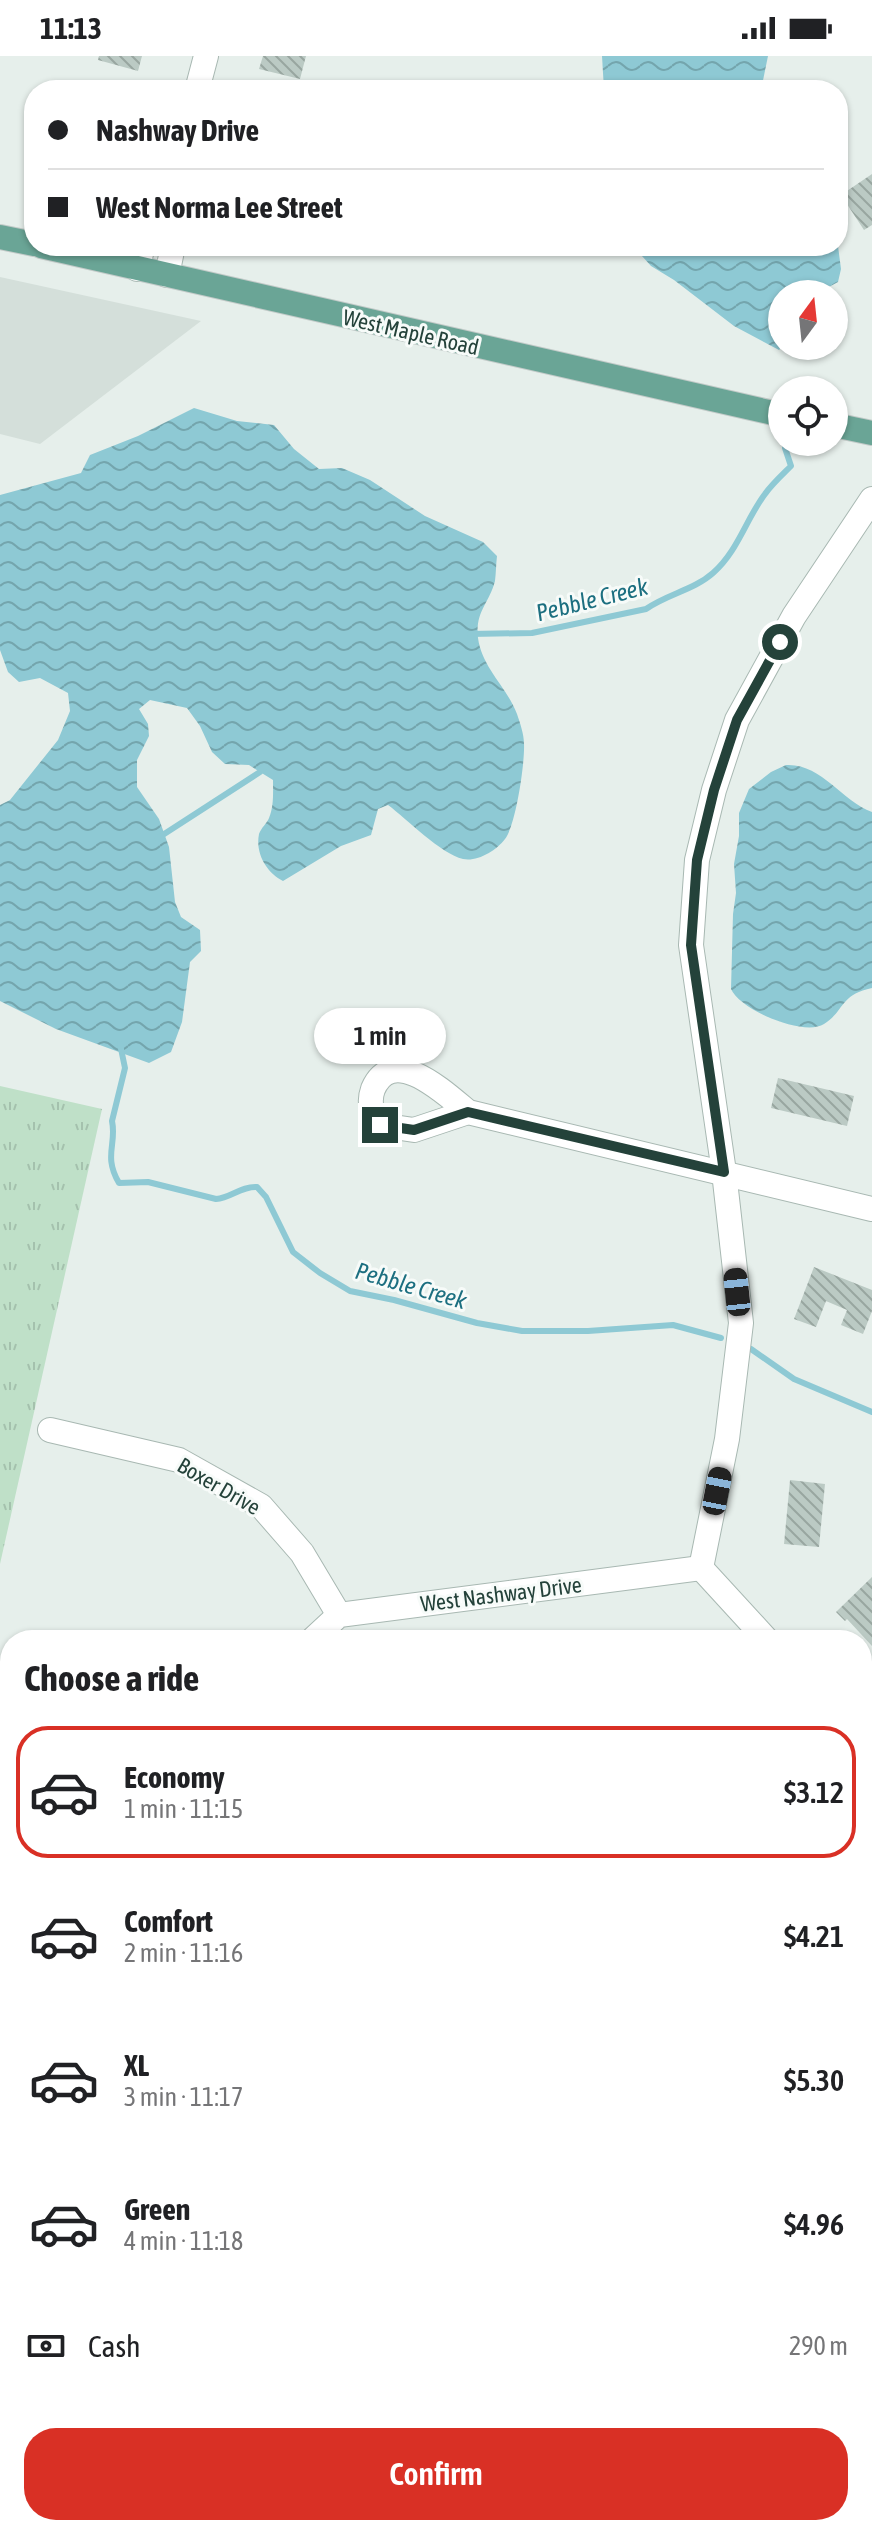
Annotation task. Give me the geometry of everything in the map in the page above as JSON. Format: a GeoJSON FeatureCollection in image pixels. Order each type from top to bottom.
{"type":"FeatureCollection","features":[{"type":"Feature","properties":{"kind":"main road"},"geometry":{"type":"LineString","coordinates":[[0,237],[24,242]]}},
{"type":"Feature","properties":{"kind":"main road","name":"West Maple Road"},"geometry":{"type":"LineString","coordinates":[[140,257],[167,275],[768,412]]}},
{"type":"Feature","properties":{"kind":"main road"},"geometry":{"type":"LineString","coordinates":[[848,428],[872,433]]}},
{"type":"Feature","properties":{"kind":"street"},"geometry":{"type":"LineString","coordinates":[[200,80],[206,56]]}},
{"type":"Feature","properties":{"kind":"street"},"geometry":{"type":"LineString","coordinates":[[167,275],[171,256]]}},
{"type":"Feature","properties":{"kind":"street"},"geometry":{"type":"LineString","coordinates":[[758,1630],[701,1568],[727,1439],[741,1323],[724,1172],[691,945],[697,860],[714,790],[737,720],[794,616],[872,499]]}},
{"type":"Feature","properties":{"kind":"street"},"geometry":{"type":"LineString","coordinates":[[468,1112],[872,1209]]}},
{"type":"Feature","properties":{"kind":"street","name":"Boxer Drive"},"geometry":{"type":"LineString","coordinates":[[50,1430],[179,1460],[261,1506],[302,1553],[339,1615]]}},
{"type":"Feature","properties":{"kind":"street","name":"West Nashway Drive"},"geometry":{"type":"LineString","coordinates":[[339,1615],[701,1568]]}},
{"type":"Feature","properties":{"kind":"street"},"geometry":{"type":"LineString","coordinates":[[323,1630],[339,1615]]}},
{"type":"Feature","properties":{"kind":"shaded area"},"geometry":{"type":"Polygon","coordinates":[[[0,277],[201,321],[40,444],[0,434],[0,277]]]}},
{"type":"Feature","properties":{"kind":"green space"},"geometry":{"type":"Polygon","coordinates":[[[0,1086],[102,1109],[0,1564],[0,1086]]]}},
{"type":"Feature","properties":{"kind":"water"},"geometry":{"type":"Polygon","coordinates":[[[602,56],[768,56],[763,80],[603,80],[602,56]]]}},
{"type":"Feature","properties":{"kind":"water"},"geometry":{"type":"Polygon","coordinates":[[[642,256],[839,256],[841,269],[838,280],[768,280],[768,344],[734,326],[651,266],[642,256]]]}},
{"type":"Feature","properties":{"kind":"water"},"geometry":{"type":"Polygon","coordinates":[[[194,408],[237,421],[274,425],[294,449],[319,469],[342,468],[370,480],[425,516],[483,542],[497,556],[495,581],[480,614],[478,638],[484,659],[517,714],[524,753],[519,793],[509,832],[486,855],[474,859],[454,856],[388,805],[378,809],[371,835],[341,846],[283,881],[267,868],[258,841],[272,809],[273,780],[249,765],[225,764],[212,752],[200,726],[187,708],[150,700],[139,709],[148,724],[149,736],[137,760],[137,787],[159,819],[169,847],[175,902],[181,917],[200,930],[201,951],[190,962],[182,1022],[171,1052],[149,1063],[56,1029],[0,1001],[0,805],[10,800],[58,740],[70,711],[68,693],[40,678],[19,682],[8,672],[0,650],[0,495],[81,473],[90,455],[138,436],[194,408]]]}},
{"type":"Feature","properties":{"kind":"water"},"geometry":{"type":"Polygon","coordinates":[[[786,765],[799,766],[821,776],[872,812],[872,988],[848,999],[831,1019],[815,1027],[788,1024],[759,1013],[731,989],[736,893],[734,864],[739,813],[749,789],[786,765]]]}},
{"type":"Feature","properties":{"kind":"building"},"geometry":{"type":"Polygon","coordinates":[[[99,56],[142,56],[138,71],[98,60],[99,56]]]}},
{"type":"Feature","properties":{"kind":"building"},"geometry":{"type":"Polygon","coordinates":[[[263,56],[306,56],[300,79],[259,69],[263,56]]]}},
{"type":"Feature","properties":{"kind":"building"},"geometry":{"type":"Polygon","coordinates":[[[872,174],[872,225],[864,230],[848,206],[848,190],[872,174]]]}},
{"type":"Feature","properties":{"kind":"building"},"geometry":{"type":"Polygon","coordinates":[[[778,1078],[854,1096],[847,1126],[771,1108],[778,1078]]]}},
{"type":"Feature","properties":{"kind":"building"},"geometry":{"type":"Polygon","coordinates":[[[814,1267],[872,1290],[872,1311],[863,1334],[841,1325],[847,1310],[826,1301],[816,1327],[794,1319],[814,1267]]]}},
{"type":"Feature","properties":{"kind":"building"},"geometry":{"type":"Polygon","coordinates":[[[790,1480],[825,1484],[819,1547],[784,1544],[790,1480]]]}},
{"type":"Feature","properties":{"kind":"building"},"geometry":{"type":"Polygon","coordinates":[[[872,1577],[872,1630],[857,1630],[836,1612],[872,1577]]]}},
{"type":"Feature","properties":{"kind":"waterway","name":"Pebble Creek"},"geometry":{"type":"LineString","coordinates":[[470,634],[532,633],[646,609],[697,584],[722,564],[765,494],[791,466],[788,456]]}},
{"type":"Feature","properties":{"kind":"waterway","name":"Pebble Creek"},"geometry":{"type":"LineString","coordinates":[[158,838],[265,767]]}},
{"type":"Feature","properties":{"kind":"waterway","name":"Pebble Creek"},"geometry":{"type":"LineString","coordinates":[[120,1044],[125,1068],[112,1121],[111,1158],[119,1183],[148,1182],[216,1199],[257,1187],[266,1197],[293,1252],[350,1291],[477,1323],[522,1331],[588,1331],[673,1325],[721,1338]]}},
{"type":"Feature","properties":{"kind":"waterway","name":"Pebble Creek"},"geometry":{"type":"LineString","coordinates":[[751,1349],[794,1379],[872,1412]]}},
{"type":"Feature","properties":{"kind":"route"},"geometry":{"type":"LineString","coordinates":[[380,1125],[414,1130],[468,1112],[724,1172],[691,945],[697,860],[714,790],[737,720],[780,642]]}}]}
